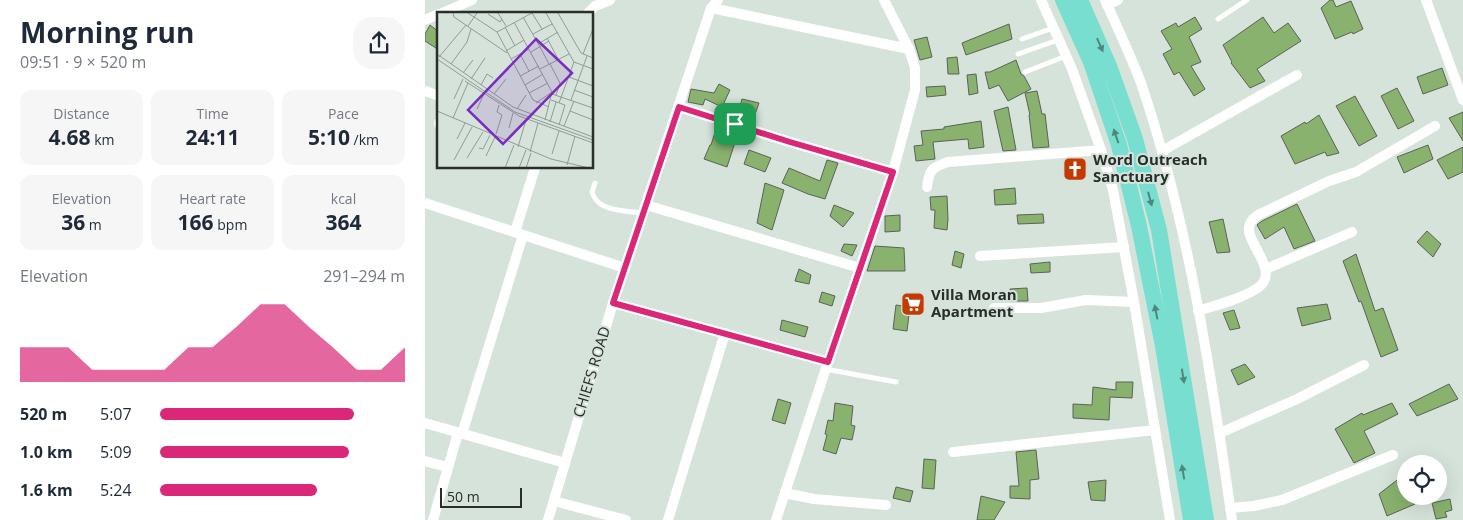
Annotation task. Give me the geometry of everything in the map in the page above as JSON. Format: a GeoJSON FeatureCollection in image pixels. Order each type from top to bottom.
{"type":"FeatureCollection","features":[{"type":"Feature","properties":{"kind":"highway"},"geometry":{"type":"LineString","coordinates":[[1063,0],[1091,62],[1119,145],[1139,226],[1163,346],[1191,520]]}},
{"type":"Feature","properties":{"kind":"highway"},"geometry":{"type":"LineString","coordinates":[[1080,0],[1109,66],[1135,140],[1159,230],[1206,520]]}},
{"type":"Feature","properties":{"kind":"street"},"geometry":{"type":"LineString","coordinates":[[444,12],[471,0]]}},
{"type":"Feature","properties":{"kind":"street"},"geometry":{"type":"LineString","coordinates":[[589,12],[595,6],[610,0]]}},
{"type":"Feature","properties":{"kind":"street"},"geometry":{"type":"LineString","coordinates":[[776,520],[893,172],[915,90],[915,68],[909,49],[884,0]]}},
{"type":"Feature","properties":{"kind":"street"},"geometry":{"type":"LineString","coordinates":[[1041,0],[1066,56],[1101,150],[1113,190],[1134,302],[1170,520]]}},
{"type":"Feature","properties":{"kind":"street"},"geometry":{"type":"LineString","coordinates":[[1118,0],[1106,3],[1140,82],[1162,151],[1187,249],[1219,432],[1232,520]]}},
{"type":"Feature","properties":{"kind":"street"},"geometry":{"type":"LineString","coordinates":[[1426,0],[1463,100]]}},
{"type":"Feature","properties":{"kind":"street"},"geometry":{"type":"LineString","coordinates":[[714,4],[909,49]]}},
{"type":"Feature","properties":{"kind":"street","name":"CHIEFS ROAD"},"geometry":{"type":"LineString","coordinates":[[548,520],[613,303],[714,4]]}},
{"type":"Feature","properties":{"kind":"street"},"geometry":{"type":"LineString","coordinates":[[425,20],[437,15]]}},
{"type":"Feature","properties":{"kind":"street"},"geometry":{"type":"LineString","coordinates":[[1162,151],[1297,75]]}},
{"type":"Feature","properties":{"kind":"street"},"geometry":{"type":"LineString","coordinates":[[425,91],[437,95]]}},
{"type":"Feature","properties":{"kind":"street"},"geometry":{"type":"LineString","coordinates":[[679,107],[893,172]]}},
{"type":"Feature","properties":{"kind":"street"},"geometry":{"type":"LineString","coordinates":[[1198,311],[1233,300],[1260,286],[1265,280],[1266,269],[1249,232],[1249,225],[1258,215],[1329,181],[1356,172],[1435,126]]}},
{"type":"Feature","properties":{"kind":"street"},"geometry":{"type":"LineString","coordinates":[[927,187],[928,175],[932,170],[938,165],[948,162],[1101,150]]}},
{"type":"Feature","properties":{"kind":"street"},"geometry":{"type":"LineString","coordinates":[[433,520],[447,467],[460,433],[519,234],[535,169]]}},
{"type":"Feature","properties":{"kind":"street"},"geometry":{"type":"LineString","coordinates":[[425,204],[625,268]]}},
{"type":"Feature","properties":{"kind":"street"},"geometry":{"type":"LineString","coordinates":[[645,209],[860,268]]}},
{"type":"Feature","properties":{"kind":"street"},"geometry":{"type":"LineString","coordinates":[[1266,269],[1353,232]]}},
{"type":"Feature","properties":{"kind":"street"},"geometry":{"type":"LineString","coordinates":[[980,256],[1124,247]]}},
{"type":"Feature","properties":{"kind":"street"},"geometry":{"type":"LineString","coordinates":[[994,308],[1041,308],[1086,300],[1134,302]]}},
{"type":"Feature","properties":{"kind":"street"},"geometry":{"type":"LineString","coordinates":[[613,303],[725,333],[827,366]]}},
{"type":"Feature","properties":{"kind":"street"},"geometry":{"type":"LineString","coordinates":[[668,520],[725,333]]}},
{"type":"Feature","properties":{"kind":"street"},"geometry":{"type":"LineString","coordinates":[[1219,432],[1297,399],[1364,365]]}},
{"type":"Feature","properties":{"kind":"street"},"geometry":{"type":"LineString","coordinates":[[425,423],[565,463]]}},
{"type":"Feature","properties":{"kind":"street"},"geometry":{"type":"LineString","coordinates":[[953,452],[1155,430]]}},
{"type":"Feature","properties":{"kind":"street"},"geometry":{"type":"LineString","coordinates":[[1230,508],[1254,506],[1282,500],[1393,455]]}},
{"type":"Feature","properties":{"kind":"street"},"geometry":{"type":"LineString","coordinates":[[425,461],[447,467]]}},
{"type":"Feature","properties":{"kind":"street"},"geometry":{"type":"LineString","coordinates":[[785,493],[823,500],[886,504]]}},
{"type":"Feature","properties":{"kind":"street"},"geometry":{"type":"LineString","coordinates":[[553,501],[626,520]]}},
{"type":"Feature","properties":{"kind":"lane"},"geometry":{"type":"LineString","coordinates":[[1218,19],[1247,0]]}},
{"type":"Feature","properties":{"kind":"lane"},"geometry":{"type":"LineString","coordinates":[[1023,39],[1053,27]]}},
{"type":"Feature","properties":{"kind":"lane"},"geometry":{"type":"LineString","coordinates":[[1018,54],[1059,40]]}},
{"type":"Feature","properties":{"kind":"lane"},"geometry":{"type":"LineString","coordinates":[[1025,72],[1066,56]]}},
{"type":"Feature","properties":{"kind":"lane"},"geometry":{"type":"LineString","coordinates":[[595,183],[592,192],[596,201],[600,204],[618,210],[645,209]]}},
{"type":"Feature","properties":{"kind":"lane"},"geometry":{"type":"LineString","coordinates":[[827,366],[896,382]]}},
{"type":"Feature","properties":{"kind":"building"},"geometry":{"type":"Polygon","coordinates":[[[1330,0],[1333,0],[1336,7],[1351,1],[1363,29],[1335,39],[1321,8],[1330,0]]]}},
{"type":"Feature","properties":{"kind":"building"},"geometry":{"type":"Polygon","coordinates":[[[1195,17],[1202,29],[1189,37],[1201,62],[1191,66],[1205,89],[1194,96],[1179,72],[1174,75],[1163,54],[1172,49],[1161,31],[1176,23],[1178,27],[1195,17]]]}},
{"type":"Feature","properties":{"kind":"building"},"geometry":{"type":"Polygon","coordinates":[[[1263,17],[1274,33],[1288,23],[1301,41],[1257,69],[1265,81],[1250,88],[1231,63],[1223,45],[1263,17]]]}},
{"type":"Feature","properties":{"kind":"building"},"geometry":{"type":"Polygon","coordinates":[[[1009,24],[1012,39],[966,55],[962,43],[1009,24]]]}},
{"type":"Feature","properties":{"kind":"building"},"geometry":{"type":"Polygon","coordinates":[[[430,25],[437,30],[437,49],[425,41],[425,34],[430,25]]]}},
{"type":"Feature","properties":{"kind":"building"},"geometry":{"type":"Polygon","coordinates":[[[927,37],[932,57],[920,60],[914,40],[927,37]]]}},
{"type":"Feature","properties":{"kind":"building"},"geometry":{"type":"Polygon","coordinates":[[[957,57],[959,74],[948,74],[947,58],[957,57]]]}},
{"type":"Feature","properties":{"kind":"building"},"geometry":{"type":"Polygon","coordinates":[[[1016,60],[1021,74],[1031,89],[1008,101],[999,85],[989,89],[985,72],[990,72],[1016,60]]]}},
{"type":"Feature","properties":{"kind":"building"},"geometry":{"type":"Polygon","coordinates":[[[1442,68],[1448,85],[1423,94],[1417,77],[1442,68]]]}},
{"type":"Feature","properties":{"kind":"building"},"geometry":{"type":"Polygon","coordinates":[[[976,74],[978,93],[969,95],[967,75],[976,74]]]}},
{"type":"Feature","properties":{"kind":"building"},"geometry":{"type":"Polygon","coordinates":[[[719,84],[730,90],[722,107],[705,99],[703,105],[688,102],[691,89],[714,93],[719,84]]]}},
{"type":"Feature","properties":{"kind":"building"},"geometry":{"type":"Polygon","coordinates":[[[945,86],[946,95],[927,97],[926,87],[945,86]]]}},
{"type":"Feature","properties":{"kind":"building"},"geometry":{"type":"Polygon","coordinates":[[[1397,88],[1414,121],[1398,129],[1381,96],[1397,88]]]}},
{"type":"Feature","properties":{"kind":"building"},"geometry":{"type":"Polygon","coordinates":[[[1037,91],[1042,114],[1045,114],[1049,147],[1033,148],[1030,115],[1025,93],[1037,91]]]}},
{"type":"Feature","properties":{"kind":"building"},"geometry":{"type":"Polygon","coordinates":[[[1355,96],[1377,136],[1359,146],[1336,106],[1355,96]]]}},
{"type":"Feature","properties":{"kind":"building"},"geometry":{"type":"Polygon","coordinates":[[[742,99],[759,103],[754,117],[738,113],[742,99]]]}},
{"type":"Feature","properties":{"kind":"building"},"geometry":{"type":"Polygon","coordinates":[[[1008,107],[1016,150],[1003,151],[994,111],[1008,107]]]}},
{"type":"Feature","properties":{"kind":"building"},"geometry":{"type":"Polygon","coordinates":[[[1463,112],[1463,141],[1449,118],[1463,112]]]}},
{"type":"Feature","properties":{"kind":"building"},"geometry":{"type":"Polygon","coordinates":[[[1319,115],[1339,153],[1327,156],[1325,152],[1295,164],[1281,136],[1305,122],[1306,124],[1319,115]]]}},
{"type":"Feature","properties":{"kind":"building"},"geometry":{"type":"Polygon","coordinates":[[[981,121],[984,147],[969,149],[968,139],[933,142],[935,159],[916,161],[914,146],[923,145],[921,131],[944,129],[944,127],[981,121]]]}},
{"type":"Feature","properties":{"kind":"building"},"geometry":{"type":"Polygon","coordinates":[[[717,126],[738,133],[727,167],[704,159],[717,126]]]}},
{"type":"Feature","properties":{"kind":"building"},"geometry":{"type":"Polygon","coordinates":[[[1428,145],[1433,159],[1404,173],[1397,157],[1428,145]]]}},
{"type":"Feature","properties":{"kind":"building"},"geometry":{"type":"Polygon","coordinates":[[[1463,147],[1463,172],[1448,179],[1437,160],[1463,147]]]}},
{"type":"Feature","properties":{"kind":"building"},"geometry":{"type":"Polygon","coordinates":[[[749,150],[771,158],[765,172],[744,164],[749,150]]]}},
{"type":"Feature","properties":{"kind":"building"},"geometry":{"type":"Polygon","coordinates":[[[827,160],[838,163],[825,199],[782,183],[789,168],[820,181],[827,160]]]}},
{"type":"Feature","properties":{"kind":"building"},"geometry":{"type":"Polygon","coordinates":[[[765,183],[784,190],[772,230],[757,223],[765,183]]]}},
{"type":"Feature","properties":{"kind":"building"},"geometry":{"type":"Polygon","coordinates":[[[1015,188],[1016,204],[995,205],[994,190],[1015,188]]]}},
{"type":"Feature","properties":{"kind":"building"},"geometry":{"type":"Polygon","coordinates":[[[947,196],[947,230],[934,228],[935,210],[931,210],[930,197],[947,196]]]}},
{"type":"Feature","properties":{"kind":"building"},"geometry":{"type":"Polygon","coordinates":[[[1297,204],[1315,241],[1294,249],[1284,227],[1265,239],[1257,225],[1297,204]]]}},
{"type":"Feature","properties":{"kind":"building"},"geometry":{"type":"Polygon","coordinates":[[[834,205],[854,213],[843,227],[830,216],[834,205]]]}},
{"type":"Feature","properties":{"kind":"building"},"geometry":{"type":"Polygon","coordinates":[[[1043,214],[1044,223],[1018,224],[1017,215],[1043,214]]]}},
{"type":"Feature","properties":{"kind":"building"},"geometry":{"type":"Polygon","coordinates":[[[900,215],[900,231],[885,232],[885,216],[900,215]]]}},
{"type":"Feature","properties":{"kind":"building"},"geometry":{"type":"Polygon","coordinates":[[[1223,219],[1230,252],[1217,253],[1209,222],[1223,219]]]}},
{"type":"Feature","properties":{"kind":"building"},"geometry":{"type":"Polygon","coordinates":[[[1427,231],[1441,244],[1433,257],[1417,242],[1427,231]]]}},
{"type":"Feature","properties":{"kind":"building"},"geometry":{"type":"Polygon","coordinates":[[[844,244],[857,245],[852,256],[841,251],[844,244]]]}},
{"type":"Feature","properties":{"kind":"building"},"geometry":{"type":"Polygon","coordinates":[[[875,246],[904,248],[905,271],[867,271],[875,246]]]}},
{"type":"Feature","properties":{"kind":"building"},"geometry":{"type":"Polygon","coordinates":[[[955,251],[964,254],[961,268],[952,265],[955,251]]]}},
{"type":"Feature","properties":{"kind":"building"},"geometry":{"type":"Polygon","coordinates":[[[1356,254],[1375,311],[1383,308],[1398,350],[1381,357],[1361,301],[1359,302],[1343,261],[1356,254]]]}},
{"type":"Feature","properties":{"kind":"building"},"geometry":{"type":"Polygon","coordinates":[[[1050,262],[1050,272],[1031,273],[1030,264],[1050,262]]]}},
{"type":"Feature","properties":{"kind":"building"},"geometry":{"type":"Polygon","coordinates":[[[799,269],[811,275],[809,284],[795,281],[799,269]]]}},
{"type":"Feature","properties":{"kind":"building"},"geometry":{"type":"Polygon","coordinates":[[[1027,288],[1028,301],[1010,301],[1010,289],[1027,288]]]}},
{"type":"Feature","properties":{"kind":"building"},"geometry":{"type":"Polygon","coordinates":[[[822,292],[835,296],[832,306],[819,302],[822,292]]]}},
{"type":"Feature","properties":{"kind":"building"},"geometry":{"type":"Polygon","coordinates":[[[1327,304],[1331,319],[1302,326],[1297,308],[1327,304]]]}},
{"type":"Feature","properties":{"kind":"building"},"geometry":{"type":"Polygon","coordinates":[[[896,305],[910,307],[907,331],[893,329],[896,305]]]}},
{"type":"Feature","properties":{"kind":"building"},"geometry":{"type":"Polygon","coordinates":[[[1234,310],[1240,328],[1230,330],[1223,313],[1234,310]]]}},
{"type":"Feature","properties":{"kind":"building"},"geometry":{"type":"Polygon","coordinates":[[[782,320],[808,327],[805,337],[780,330],[782,320]]]}},
{"type":"Feature","properties":{"kind":"building"},"geometry":{"type":"Polygon","coordinates":[[[1245,364],[1255,377],[1238,385],[1231,370],[1245,364]]]}},
{"type":"Feature","properties":{"kind":"building"},"geometry":{"type":"Polygon","coordinates":[[[1116,382],[1133,382],[1132,398],[1110,397],[1109,420],[1073,418],[1073,404],[1092,405],[1093,387],[1116,390],[1116,382]]]}},
{"type":"Feature","properties":{"kind":"building"},"geometry":{"type":"Polygon","coordinates":[[[1449,384],[1458,399],[1417,416],[1409,404],[1449,384]]]}},
{"type":"Feature","properties":{"kind":"building"},"geometry":{"type":"Polygon","coordinates":[[[778,399],[791,403],[785,424],[772,420],[778,399]]]}},
{"type":"Feature","properties":{"kind":"building"},"geometry":{"type":"Polygon","coordinates":[[[835,403],[853,406],[851,425],[855,426],[852,440],[841,438],[836,454],[823,450],[828,420],[833,421],[835,403]]]}},
{"type":"Feature","properties":{"kind":"building"},"geometry":{"type":"Polygon","coordinates":[[[1392,403],[1398,414],[1364,431],[1375,453],[1354,463],[1335,429],[1362,413],[1363,415],[1392,403]]]}},
{"type":"Feature","properties":{"kind":"building"},"geometry":{"type":"Polygon","coordinates":[[[1036,450],[1039,479],[1030,480],[1030,499],[1010,498],[1010,486],[1019,486],[1016,452],[1036,450]]]}},
{"type":"Feature","properties":{"kind":"building"},"geometry":{"type":"Polygon","coordinates":[[[924,459],[936,460],[934,489],[922,488],[924,459]]]}},
{"type":"Feature","properties":{"kind":"building"},"geometry":{"type":"Polygon","coordinates":[[[1106,480],[1105,501],[1091,500],[1088,482],[1106,480]]]}},
{"type":"Feature","properties":{"kind":"building"},"geometry":{"type":"Polygon","coordinates":[[[1397,480],[1397,505],[1413,505],[1387,516],[1379,494],[1397,480]]]}},
{"type":"Feature","properties":{"kind":"building"},"geometry":{"type":"Polygon","coordinates":[[[896,487],[913,491],[910,502],[893,498],[896,487]]]}},
{"type":"Feature","properties":{"kind":"building"},"geometry":{"type":"Polygon","coordinates":[[[981,496],[1005,502],[994,520],[977,520],[981,496]]]}},
{"type":"Feature","properties":{"kind":"building"},"geometry":{"type":"Polygon","coordinates":[[[1450,499],[1452,510],[1445,512],[1447,517],[1436,519],[1432,505],[1447,505],[1447,500],[1450,499]]]}},
{"type":"Feature","properties":{"kind":"place","name":"Word Outreach Sanctuary"},"geometry":{"type":"Point","coordinates":[1075,169]}},
{"type":"Feature","properties":{"kind":"place","name":"Villa Moran Apartment"},"geometry":{"type":"Point","coordinates":[913,304]}},
{"type":"Feature","properties":{"kind":"route"},"geometry":{"type":"LineString","coordinates":[[679,107],[735,124],[893,172],[828,362],[613,303],[679,107]]}}]}
